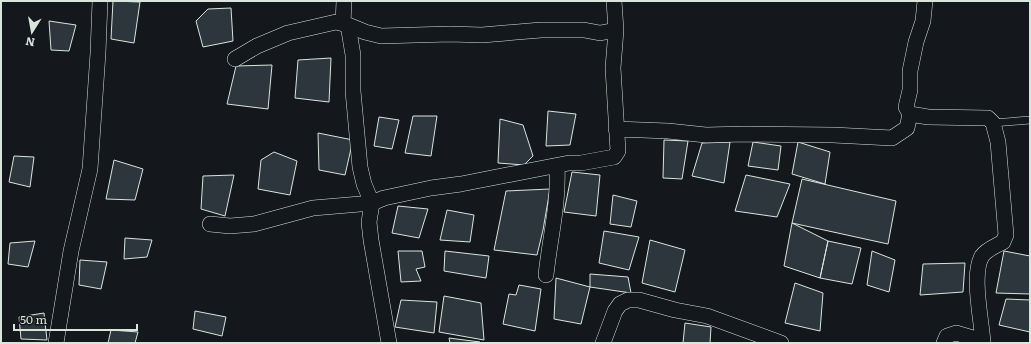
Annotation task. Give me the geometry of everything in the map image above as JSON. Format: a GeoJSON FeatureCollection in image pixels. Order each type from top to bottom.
{"type":"FeatureCollection","features":[{"type":"Feature","properties":{"kind":"street"},"geometry":{"type":"LineString","coordinates":[[56,343],[71,251],[90,169],[100,1]]}},
{"type":"Feature","properties":{"kind":"street"},"geometry":{"type":"LineString","coordinates":[[344,1],[345,24],[353,55],[353,91],[360,167],[364,184],[372,203],[369,222],[371,240],[389,343]]}},
{"type":"Feature","properties":{"kind":"street"},"geometry":{"type":"LineString","coordinates":[[210,224],[230,226],[254,224],[313,208],[372,203],[384,198],[430,188],[461,184],[614,157],[618,151],[613,68],[616,30],[614,1]]}},
{"type":"Feature","properties":{"kind":"street"},"geometry":{"type":"LineString","coordinates":[[616,129],[668,130],[706,135],[833,135],[892,138],[908,128],[910,114],[906,107],[910,90],[910,71],[916,42],[923,20],[925,1]]}},
{"type":"Feature","properties":{"kind":"street"},"geometry":{"type":"LineString","coordinates":[[235,59],[257,46],[288,33],[336,22],[381,36],[450,34],[482,35],[541,30],[584,30],[600,33],[616,30]]}},
{"type":"Feature","properties":{"kind":"street"},"geometry":{"type":"LineString","coordinates":[[910,114],[928,117],[988,118],[993,123],[998,142],[1006,235],[1003,242],[988,250],[978,264],[978,291],[983,342],[956,333],[947,336],[944,343]]}},
{"type":"Feature","properties":{"kind":"street"},"geometry":{"type":"LineString","coordinates":[[546,275],[557,200],[557,166]]}},
{"type":"Feature","properties":{"kind":"street"},"geometry":{"type":"LineString","coordinates":[[603,343],[615,311],[620,304],[628,300],[639,300],[675,310],[707,316],[781,343]]}},
{"type":"Feature","properties":{"kind":"lane"},"geometry":{"type":"LineString","coordinates":[[993,123],[1030,120]]}},
{"type":"Feature","properties":{"kind":"building"},"geometry":{"type":"Polygon","coordinates":[[[113,1],[140,2],[134,43],[111,39],[113,1]]]}},
{"type":"Feature","properties":{"kind":"building"},"geometry":{"type":"Polygon","coordinates":[[[231,8],[233,41],[203,47],[196,21],[208,9],[231,8]]]}},
{"type":"Feature","properties":{"kind":"building"},"geometry":{"type":"Polygon","coordinates":[[[49,21],[76,25],[69,51],[51,50],[49,21]]]}},
{"type":"Feature","properties":{"kind":"building"},"geometry":{"type":"Polygon","coordinates":[[[331,58],[329,102],[295,98],[298,60],[331,58]]]}},
{"type":"Feature","properties":{"kind":"building"},"geometry":{"type":"Polygon","coordinates":[[[272,65],[268,109],[227,104],[236,66],[272,65]]]}},
{"type":"Feature","properties":{"kind":"building"},"geometry":{"type":"Polygon","coordinates":[[[548,111],[576,114],[570,145],[546,146],[548,111]]]}},
{"type":"Feature","properties":{"kind":"building"},"geometry":{"type":"Polygon","coordinates":[[[413,116],[437,116],[431,156],[405,153],[413,116]]]}},
{"type":"Feature","properties":{"kind":"building"},"geometry":{"type":"Polygon","coordinates":[[[379,117],[399,120],[392,149],[374,146],[379,117]]]}},
{"type":"Feature","properties":{"kind":"building"},"geometry":{"type":"Polygon","coordinates":[[[500,119],[523,125],[533,156],[524,165],[498,163],[500,119]]]}},
{"type":"Feature","properties":{"kind":"building"},"geometry":{"type":"Polygon","coordinates":[[[318,133],[353,140],[345,175],[319,170],[318,133]]]}},
{"type":"Feature","properties":{"kind":"building"},"geometry":{"type":"Polygon","coordinates":[[[664,140],[688,141],[682,179],[663,178],[664,140]]]}},
{"type":"Feature","properties":{"kind":"building"},"geometry":{"type":"Polygon","coordinates":[[[730,142],[724,183],[692,176],[702,143],[730,142]]]}},
{"type":"Feature","properties":{"kind":"building"},"geometry":{"type":"Polygon","coordinates":[[[753,142],[781,146],[778,170],[748,166],[753,142]]]}},
{"type":"Feature","properties":{"kind":"building"},"geometry":{"type":"Polygon","coordinates":[[[798,142],[830,152],[825,184],[792,174],[798,142]]]}},
{"type":"Feature","properties":{"kind":"building"},"geometry":{"type":"Polygon","coordinates":[[[274,152],[297,161],[290,195],[258,189],[261,160],[274,152]]]}},
{"type":"Feature","properties":{"kind":"building"},"geometry":{"type":"Polygon","coordinates":[[[14,156],[34,157],[30,187],[9,182],[14,156]]]}},
{"type":"Feature","properties":{"kind":"building"},"geometry":{"type":"Polygon","coordinates":[[[114,160],[143,169],[135,200],[106,199],[114,160]]]}},
{"type":"Feature","properties":{"kind":"building"},"geometry":{"type":"Polygon","coordinates":[[[572,172],[600,175],[596,216],[564,212],[572,172]]]}},
{"type":"Feature","properties":{"kind":"building"},"geometry":{"type":"Polygon","coordinates":[[[234,175],[225,216],[201,209],[203,176],[234,175]]]}},
{"type":"Feature","properties":{"kind":"building"},"geometry":{"type":"Polygon","coordinates":[[[746,175],[790,184],[777,217],[735,211],[746,175]]]}},
{"type":"Feature","properties":{"kind":"building"},"geometry":{"type":"Polygon","coordinates":[[[802,179],[896,201],[888,244],[792,223],[802,179]]]}},
{"type":"Feature","properties":{"kind":"building"},"geometry":{"type":"Polygon","coordinates":[[[550,189],[537,255],[494,250],[506,191],[550,189]]]}},
{"type":"Feature","properties":{"kind":"building"},"geometry":{"type":"Polygon","coordinates":[[[613,195],[637,201],[631,227],[610,224],[613,195]]]}},
{"type":"Feature","properties":{"kind":"building"},"geometry":{"type":"Polygon","coordinates":[[[398,206],[428,209],[419,238],[392,233],[398,206]]]}},
{"type":"Feature","properties":{"kind":"building"},"geometry":{"type":"Polygon","coordinates":[[[447,210],[474,215],[470,242],[440,240],[447,210]]]}},
{"type":"Feature","properties":{"kind":"building"},"geometry":{"type":"Polygon","coordinates":[[[792,223],[828,241],[820,278],[784,266],[792,223]]]}},
{"type":"Feature","properties":{"kind":"building"},"geometry":{"type":"Polygon","coordinates":[[[604,231],[639,237],[629,270],[599,263],[604,231]]]}},
{"type":"Feature","properties":{"kind":"building"},"geometry":{"type":"Polygon","coordinates":[[[125,238],[152,240],[147,257],[124,259],[125,238]]]}},
{"type":"Feature","properties":{"kind":"building"},"geometry":{"type":"Polygon","coordinates":[[[650,240],[685,250],[675,292],[642,283],[650,240]]]}},
{"type":"Feature","properties":{"kind":"building"},"geometry":{"type":"Polygon","coordinates":[[[35,241],[28,267],[8,264],[10,243],[35,241]]]}},
{"type":"Feature","properties":{"kind":"building"},"geometry":{"type":"Polygon","coordinates":[[[828,241],[861,248],[852,284],[820,278],[828,241]]]}},
{"type":"Feature","properties":{"kind":"building"},"geometry":{"type":"Polygon","coordinates":[[[398,251],[422,251],[425,267],[416,269],[421,281],[401,282],[398,251]]]}},
{"type":"Feature","properties":{"kind":"building"},"geometry":{"type":"Polygon","coordinates":[[[445,251],[489,256],[486,278],[444,271],[445,251]]]}},
{"type":"Feature","properties":{"kind":"building"},"geometry":{"type":"Polygon","coordinates":[[[872,251],[895,260],[889,292],[867,285],[872,251]]]}},
{"type":"Feature","properties":{"kind":"building"},"geometry":{"type":"Polygon","coordinates":[[[1004,251],[1030,256],[1030,294],[996,293],[1004,251]]]}},
{"type":"Feature","properties":{"kind":"building"},"geometry":{"type":"Polygon","coordinates":[[[80,260],[107,262],[101,289],[79,285],[80,260]]]}},
{"type":"Feature","properties":{"kind":"building"},"geometry":{"type":"Polygon","coordinates":[[[965,263],[963,292],[920,295],[923,264],[965,263]]]}},
{"type":"Feature","properties":{"kind":"building"},"geometry":{"type":"Polygon","coordinates":[[[590,274],[628,277],[631,293],[590,287],[590,274]]]}},
{"type":"Feature","properties":{"kind":"building"},"geometry":{"type":"Polygon","coordinates":[[[556,278],[590,287],[581,324],[554,319],[556,278]]]}},
{"type":"Feature","properties":{"kind":"building"},"geometry":{"type":"Polygon","coordinates":[[[795,283],[823,293],[820,331],[785,323],[795,283]]]}},
{"type":"Feature","properties":{"kind":"building"},"geometry":{"type":"Polygon","coordinates":[[[519,285],[541,289],[535,331],[503,324],[509,294],[516,295],[519,285]]]}},
{"type":"Feature","properties":{"kind":"building"},"geometry":{"type":"Polygon","coordinates":[[[444,296],[481,303],[484,340],[439,332],[444,296]]]}},
{"type":"Feature","properties":{"kind":"building"},"geometry":{"type":"Polygon","coordinates":[[[1006,299],[1030,300],[1030,332],[999,325],[1006,299]]]}},
{"type":"Feature","properties":{"kind":"building"},"geometry":{"type":"Polygon","coordinates":[[[401,300],[437,302],[434,333],[395,327],[401,300]]]}},
{"type":"Feature","properties":{"kind":"building"},"geometry":{"type":"Polygon","coordinates":[[[195,311],[226,317],[222,336],[193,329],[195,311]]]}},
{"type":"Feature","properties":{"kind":"building"},"geometry":{"type":"Polygon","coordinates":[[[44,313],[47,340],[21,339],[19,317],[44,313]]]}},
{"type":"Feature","properties":{"kind":"building"},"geometry":{"type":"Polygon","coordinates":[[[685,323],[711,327],[710,343],[683,343],[685,323]]]}},
{"type":"Feature","properties":{"kind":"building"},"geometry":{"type":"Polygon","coordinates":[[[111,330],[138,332],[135,343],[108,343],[111,330]]]}},
{"type":"Feature","properties":{"kind":"building"},"geometry":{"type":"Polygon","coordinates":[[[449,338],[480,342],[480,343],[450,343],[449,338]]]}}]}
